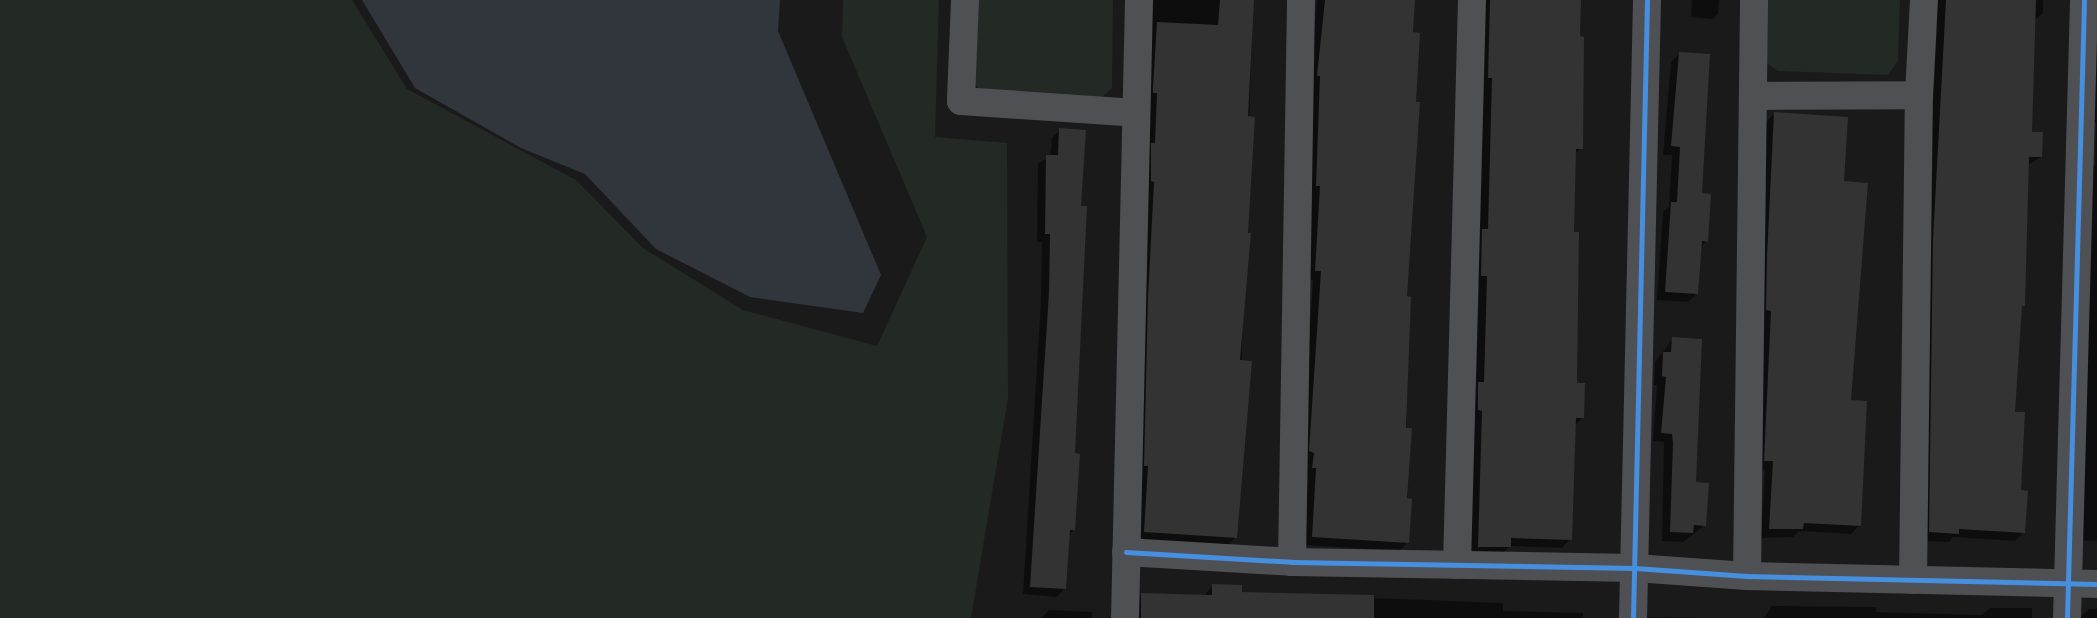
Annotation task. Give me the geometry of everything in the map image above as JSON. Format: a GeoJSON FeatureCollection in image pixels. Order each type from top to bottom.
{"type":"FeatureCollection","features":[{"type":"Feature","properties":{"kind":"street"},"geometry":{"type":"LineString","coordinates":[[965,0],[961,101],[1136,113]]}},
{"type":"Feature","properties":{"kind":"street"},"geometry":{"type":"LineString","coordinates":[[1125,618],[1139,0]]}},
{"type":"Feature","properties":{"kind":"street"},"geometry":{"type":"LineString","coordinates":[[1292,562],[1301,0]]}},
{"type":"Feature","properties":{"kind":"street"},"geometry":{"type":"LineString","coordinates":[[1457,565],[1472,0]]}},
{"type":"Feature","properties":{"kind":"street"},"geometry":{"type":"LineString","coordinates":[[1633,618],[1647,0]]}},
{"type":"Feature","properties":{"kind":"street"},"geometry":{"type":"LineString","coordinates":[[1747,576],[1754,0]]}},
{"type":"Feature","properties":{"kind":"street"},"geometry":{"type":"LineString","coordinates":[[1913,580],[1918,95],[1924,0]]}},
{"type":"Feature","properties":{"kind":"street"},"geometry":{"type":"LineString","coordinates":[[2067,618],[2084,0]]}},
{"type":"Feature","properties":{"kind":"street"},"geometry":{"type":"LineString","coordinates":[[1753,96],[1918,95]]}},
{"type":"Feature","properties":{"kind":"street"},"geometry":{"type":"LineString","coordinates":[[1126,552],[1292,562],[1634,568],[1747,576],[2097,584]]}},
{"type":"Feature","properties":{"kind":"shaded area"},"geometry":{"type":"Polygon","coordinates":[[[0,0],[352,0],[407,89],[576,180],[643,248],[743,310],[877,346],[927,237],[842,37],[843,0],[939,0],[935,137],[1007,143],[1008,398],[971,618],[0,618],[0,0]]]}},
{"type":"Feature","properties":{"kind":"shaded area"},"geometry":{"type":"Polygon","coordinates":[[[362,0],[780,0],[778,31],[881,275],[863,313],[750,297],[656,249],[585,174],[521,148],[415,88],[362,0]]]}},
{"type":"Feature","properties":{"kind":"shaded area"},"geometry":{"type":"Polygon","coordinates":[[[973,0],[1113,0],[1112,88],[1101,98],[984,94],[969,78],[973,0]]]}},
{"type":"Feature","properties":{"kind":"shaded area"},"geometry":{"type":"Polygon","coordinates":[[[1763,0],[1900,0],[1898,61],[1888,75],[1778,71],[1761,59],[1763,0]]]}},
{"type":"Feature","properties":{"kind":"building"},"geometry":{"type":"Polygon","coordinates":[[[1220,0],[1254,0],[1248,116],[1255,117],[1248,233],[1251,233],[1240,360],[1252,361],[1237,538],[1144,532],[1148,466],[1144,466],[1148,297],[1154,182],[1151,181],[1151,143],[1155,143],[1157,93],[1153,93],[1153,87],[1157,22],[1218,25],[1220,0]]]}},
{"type":"Feature","properties":{"kind":"building"},"geometry":{"type":"Polygon","coordinates":[[[1325,0],[1415,0],[1413,32],[1420,33],[1416,102],[1420,102],[1407,296],[1411,297],[1406,428],[1412,428],[1407,498],[1412,499],[1409,543],[1312,537],[1316,468],[1312,468],[1314,453],[1309,451],[1321,271],[1315,271],[1320,186],[1316,186],[1320,76],[1317,76],[1325,0]]]}},
{"type":"Feature","properties":{"kind":"building"},"geometry":{"type":"Polygon","coordinates":[[[1490,0],[1581,0],[1580,36],[1584,37],[1583,149],[1576,149],[1574,232],[1579,232],[1577,383],[1585,383],[1584,418],[1576,418],[1572,540],[1511,538],[1511,547],[1478,547],[1482,411],[1478,410],[1478,382],[1484,382],[1487,276],[1481,276],[1482,229],[1488,229],[1492,78],[1488,78],[1490,0]]]}},
{"type":"Feature","properties":{"kind":"building"},"geometry":{"type":"Polygon","coordinates":[[[1946,0],[2036,0],[2032,132],[2043,132],[2042,157],[2029,157],[2025,306],[2022,306],[2015,412],[2025,412],[2021,490],[2028,491],[2025,533],[1959,529],[1959,534],[1929,532],[1933,239],[1946,0]]]}},
{"type":"Feature","properties":{"kind":"building"},"geometry":{"type":"Polygon","coordinates":[[[1679,52],[1710,54],[1702,193],[1711,194],[1708,242],[1702,241],[1698,294],[1665,292],[1671,202],[1677,202],[1680,147],[1671,146],[1679,52]]]}},
{"type":"Feature","properties":{"kind":"building"},"geometry":{"type":"Polygon","coordinates":[[[1774,112],[1848,117],[1844,181],[1868,183],[1851,400],[1867,401],[1861,526],[1804,523],[1803,529],[1769,529],[1773,461],[1764,461],[1771,311],[1766,310],[1767,256],[1774,112]]]}},
{"type":"Feature","properties":{"kind":"building"},"geometry":{"type":"Polygon","coordinates":[[[1059,128],[1086,130],[1081,206],[1087,206],[1075,453],[1080,454],[1075,530],[1070,530],[1066,589],[1030,587],[1049,292],[1050,234],[1045,234],[1046,155],[1058,155],[1059,128]]]}},
{"type":"Feature","properties":{"kind":"building"},"geometry":{"type":"Polygon","coordinates":[[[1672,337],[1702,339],[1696,482],[1709,483],[1706,526],[1694,525],[1693,533],[1670,532],[1673,443],[1672,434],[1661,433],[1666,377],[1662,376],[1663,352],[1671,352],[1672,337]]]}},
{"type":"Feature","properties":{"kind":"building"},"geometry":{"type":"Polygon","coordinates":[[[1212,584],[1242,585],[1242,592],[1374,595],[1374,618],[1141,618],[1141,593],[1212,595],[1212,584]]]}},
{"type":"Feature","properties":{"kind":"cycle path"},"geometry":{"type":"LineString","coordinates":[[1633,618],[1647,0]]}},
{"type":"Feature","properties":{"kind":"cycle path"},"geometry":{"type":"LineString","coordinates":[[2067,618],[2084,0]]}},
{"type":"Feature","properties":{"kind":"cycle path"},"geometry":{"type":"LineString","coordinates":[[1126,552],[1292,562],[1635,568],[1747,576],[2097,584]]}}]}
